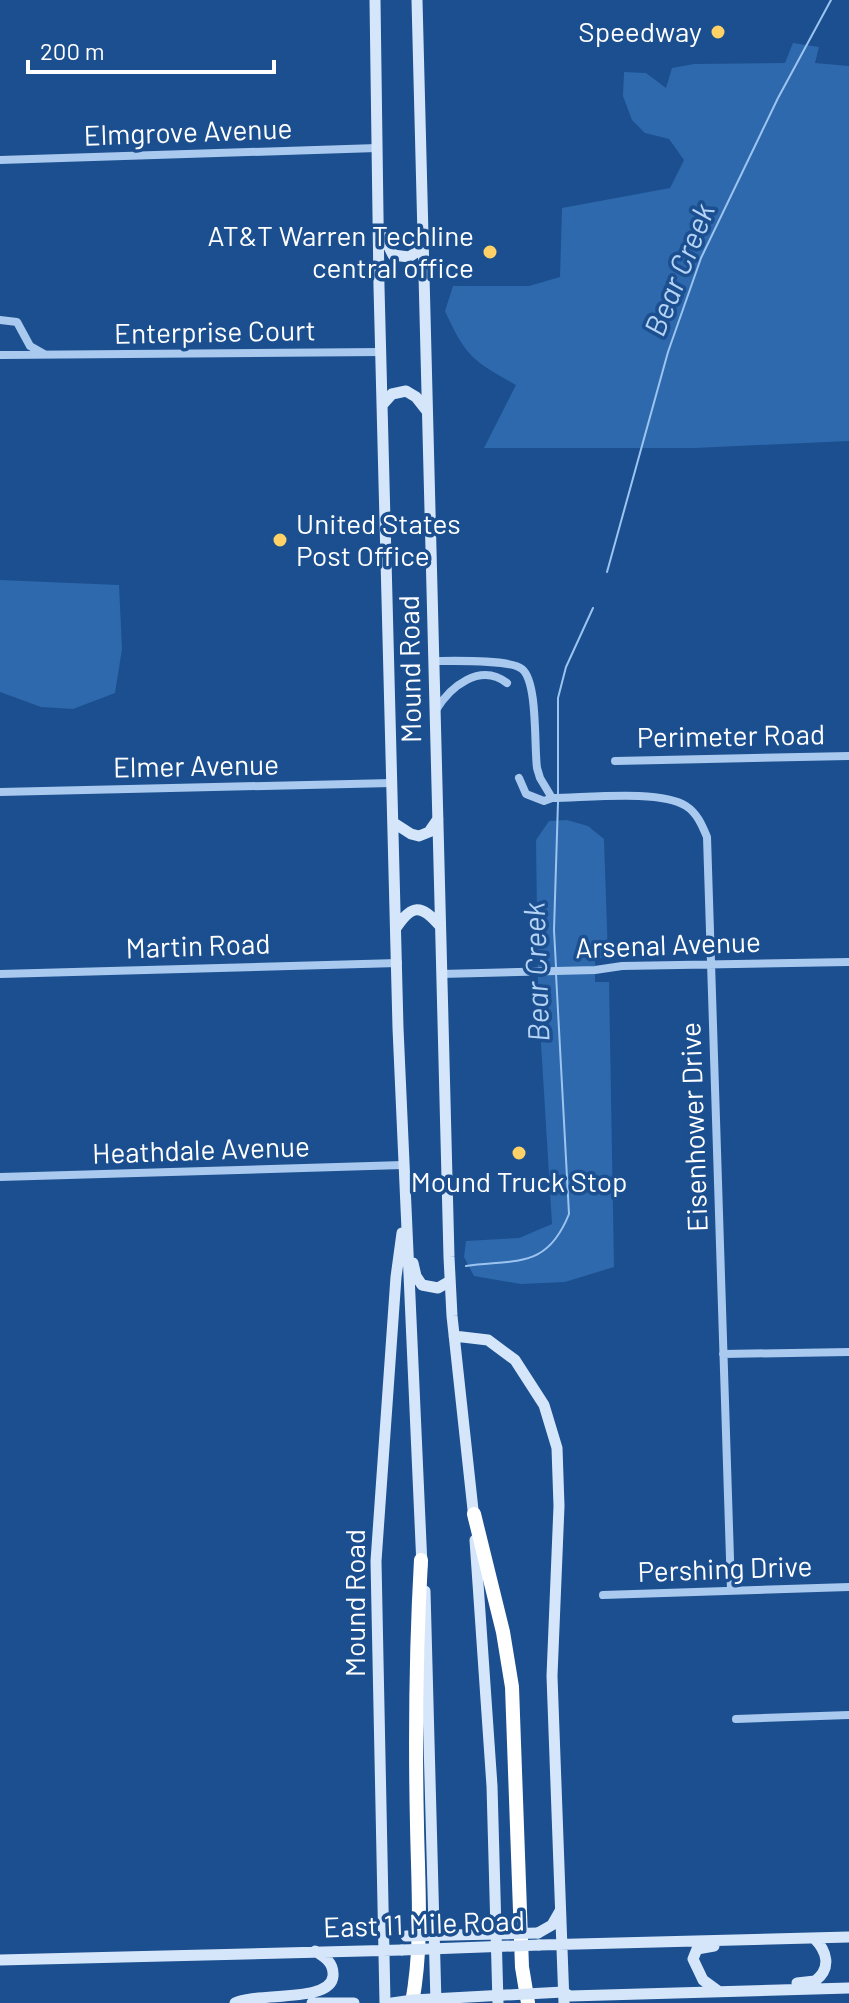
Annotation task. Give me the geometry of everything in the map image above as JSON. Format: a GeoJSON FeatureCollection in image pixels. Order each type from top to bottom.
{"type":"FeatureCollection","features":[{"type":"Feature","properties":{"kind":"highway"},"geometry":{"type":"LineString","coordinates":[[474,1514],[499,1616],[512,1687],[521,1951],[528,2003]]}},
{"type":"Feature","properties":{"kind":"highway"},"geometry":{"type":"LineString","coordinates":[[412,2003],[417,1978],[419,1925],[416,1706],[421,1560]]}},
{"type":"Feature","properties":{"kind":"main road","name":"Mound Road"},"geometry":{"type":"LineString","coordinates":[[375,0],[403,1165],[421,1560],[426,1596],[436,2003]]}},
{"type":"Feature","properties":{"kind":"main road","name":"Mound Road"},"geometry":{"type":"LineString","coordinates":[[417,0],[450,1281],[474,1514],[492,1786],[498,2003]]}},
{"type":"Feature","properties":{"kind":"main road"},"geometry":{"type":"LineString","coordinates":[[378,223],[393,255],[409,257],[424,247]]}},
{"type":"Feature","properties":{"kind":"main road"},"geometry":{"type":"LineString","coordinates":[[383,404],[392,394],[406,391],[416,397],[427,411]]}},
{"type":"Feature","properties":{"kind":"main road"},"geometry":{"type":"LineString","coordinates":[[394,823],[419,836],[429,832],[438,818]]}},
{"type":"Feature","properties":{"kind":"main road"},"geometry":{"type":"LineString","coordinates":[[396,928],[406,914],[417,909],[425,911],[440,926]]}},
{"type":"Feature","properties":{"kind":"main road","name":"Mound Road"},"geometry":{"type":"LineString","coordinates":[[385,2003],[376,1561],[396,1277],[405,1204]]}},
{"type":"Feature","properties":{"kind":"main road"},"geometry":{"type":"LineString","coordinates":[[407,1231],[416,1276],[422,1285],[438,1288],[450,1281]]}},
{"type":"Feature","properties":{"kind":"main road"},"geometry":{"type":"LineString","coordinates":[[454,1336],[488,1340],[510,1355],[539,1395],[557,1448],[559,1506],[552,1676],[564,1998]]}},
{"type":"Feature","properties":{"kind":"main road"},"geometry":{"type":"LineString","coordinates":[[385,1919],[393,1929],[406,1936],[539,1939],[560,1910]]}},
{"type":"Feature","properties":{"kind":"main road","name":"East 11 Mile Road"},"geometry":{"type":"LineString","coordinates":[[0,1960],[402,1950],[539,1939],[561,1944],[849,1937]]}},
{"type":"Feature","properties":{"kind":"main road"},"geometry":{"type":"LineString","coordinates":[[718,1992],[729,1985],[819,1979],[825,1969],[826,1957],[814,1938]]}},
{"type":"Feature","properties":{"kind":"main road"},"geometry":{"type":"LineString","coordinates":[[718,1992],[701,1977],[694,1962],[694,1953],[700,1948],[741,1939]]}},
{"type":"Feature","properties":{"kind":"main road"},"geometry":{"type":"LineString","coordinates":[[235,2003],[252,1998],[308,1996],[324,1992],[331,1983],[333,1968],[326,1958],[315,1951]]}},
{"type":"Feature","properties":{"kind":"main road"},"geometry":{"type":"LineString","coordinates":[[392,2003],[570,1996],[662,1998],[718,1992],[849,1988]]}},
{"type":"Feature","properties":{"kind":"main road"},"geometry":{"type":"LineString","coordinates":[[312,2003],[354,2003]]}},
{"type":"Feature","properties":{"kind":"street","name":"Elmgrove Avenue"},"geometry":{"type":"LineString","coordinates":[[0,160],[377,148]]}},
{"type":"Feature","properties":{"kind":"street"},"geometry":{"type":"LineString","coordinates":[[0,320],[17,322],[33,349],[48,356]]}},
{"type":"Feature","properties":{"kind":"street","name":"Enterprise Court"},"geometry":{"type":"LineString","coordinates":[[0,355],[382,352]]}},
{"type":"Feature","properties":{"kind":"street"},"geometry":{"type":"LineString","coordinates":[[434,661],[504,662],[521,668],[531,688],[537,768],[552,798]]}},
{"type":"Feature","properties":{"kind":"street"},"geometry":{"type":"LineString","coordinates":[[435,710],[446,694],[461,682],[490,675],[507,683]]}},
{"type":"Feature","properties":{"kind":"street","name":"Perimeter Road"},"geometry":{"type":"LineString","coordinates":[[615,761],[849,756]]}},
{"type":"Feature","properties":{"kind":"street","name":"Eisenhower Drive"},"geometry":{"type":"LineString","coordinates":[[519,778],[523,790],[531,797],[544,801],[552,798],[667,799],[684,805],[698,817],[708,846],[731,1590]]}},
{"type":"Feature","properties":{"kind":"street","name":"Elmer Avenue"},"geometry":{"type":"LineString","coordinates":[[0,792],[392,783]]}},
{"type":"Feature","properties":{"kind":"street","name":"Arsenal Avenue"},"geometry":{"type":"LineString","coordinates":[[441,974],[622,966],[849,962]]}},
{"type":"Feature","properties":{"kind":"street","name":"Martin Road"},"geometry":{"type":"LineString","coordinates":[[0,974],[398,963]]}},
{"type":"Feature","properties":{"kind":"street","name":"Heathdale Avenue"},"geometry":{"type":"LineString","coordinates":[[0,1177],[403,1165]]}},
{"type":"Feature","properties":{"kind":"street"},"geometry":{"type":"LineString","coordinates":[[723,1354],[849,1352]]}},
{"type":"Feature","properties":{"kind":"street","name":"Pershing Drive"},"geometry":{"type":"LineString","coordinates":[[603,1595],[849,1587]]}},
{"type":"Feature","properties":{"kind":"street"},"geometry":{"type":"LineString","coordinates":[[736,1719],[849,1715]]}},
{"type":"Feature","properties":{"kind":"shaded area"},"geometry":{"type":"Polygon","coordinates":[[[793,43],[819,47],[815,63],[849,66],[849,441],[695,448],[484,448],[516,385],[480,363],[459,339],[445,311],[453,286],[529,286],[560,277],[562,208],[670,188],[684,160],[669,139],[645,133],[632,120],[623,96],[624,72],[646,73],[666,88],[672,68],[694,64],[785,63],[793,43]]]}},
{"type":"Feature","properties":{"kind":"shaded area"},"geometry":{"type":"Polygon","coordinates":[[[0,580],[119,585],[122,649],[115,693],[73,709],[41,707],[0,692],[0,580]]]}},
{"type":"Feature","properties":{"kind":"shaded area"},"geometry":{"type":"Polygon","coordinates":[[[567,820],[588,826],[604,839],[608,958],[595,958],[595,982],[609,982],[614,1267],[565,1282],[521,1284],[474,1276],[464,1257],[466,1241],[519,1238],[552,1224],[538,994],[536,840],[549,821],[567,820]]]}},
{"type":"Feature","properties":{"kind":"waterway","name":"Bear Creek"},"geometry":{"type":"LineString","coordinates":[[607,572],[668,352],[701,258],[778,98],[831,0]]}},
{"type":"Feature","properties":{"kind":"waterway","name":"Bear Creek"},"geometry":{"type":"LineString","coordinates":[[558,796],[558,698],[566,667],[593,608]]}},
{"type":"Feature","properties":{"kind":"waterway","name":"Bear Creek"},"geometry":{"type":"LineString","coordinates":[[556,967],[554,930],[558,802]]}},
{"type":"Feature","properties":{"kind":"waterway","name":"Bear Creek"},"geometry":{"type":"LineString","coordinates":[[466,1266],[515,1261],[540,1253],[560,1232],[569,1214],[556,974]]}},
{"type":"Feature","properties":{"kind":"place","name":"Speedway"},"geometry":{"type":"Point","coordinates":[718,32]}},
{"type":"Feature","properties":{"kind":"place","name":"AT&T Warren Techline central office"},"geometry":{"type":"Point","coordinates":[490,252]}},
{"type":"Feature","properties":{"kind":"place","name":"United States Post Office"},"geometry":{"type":"Point","coordinates":[280,540]}},
{"type":"Feature","properties":{"kind":"place","name":"Mound Truck Stop"},"geometry":{"type":"Point","coordinates":[519,1153]}}]}
